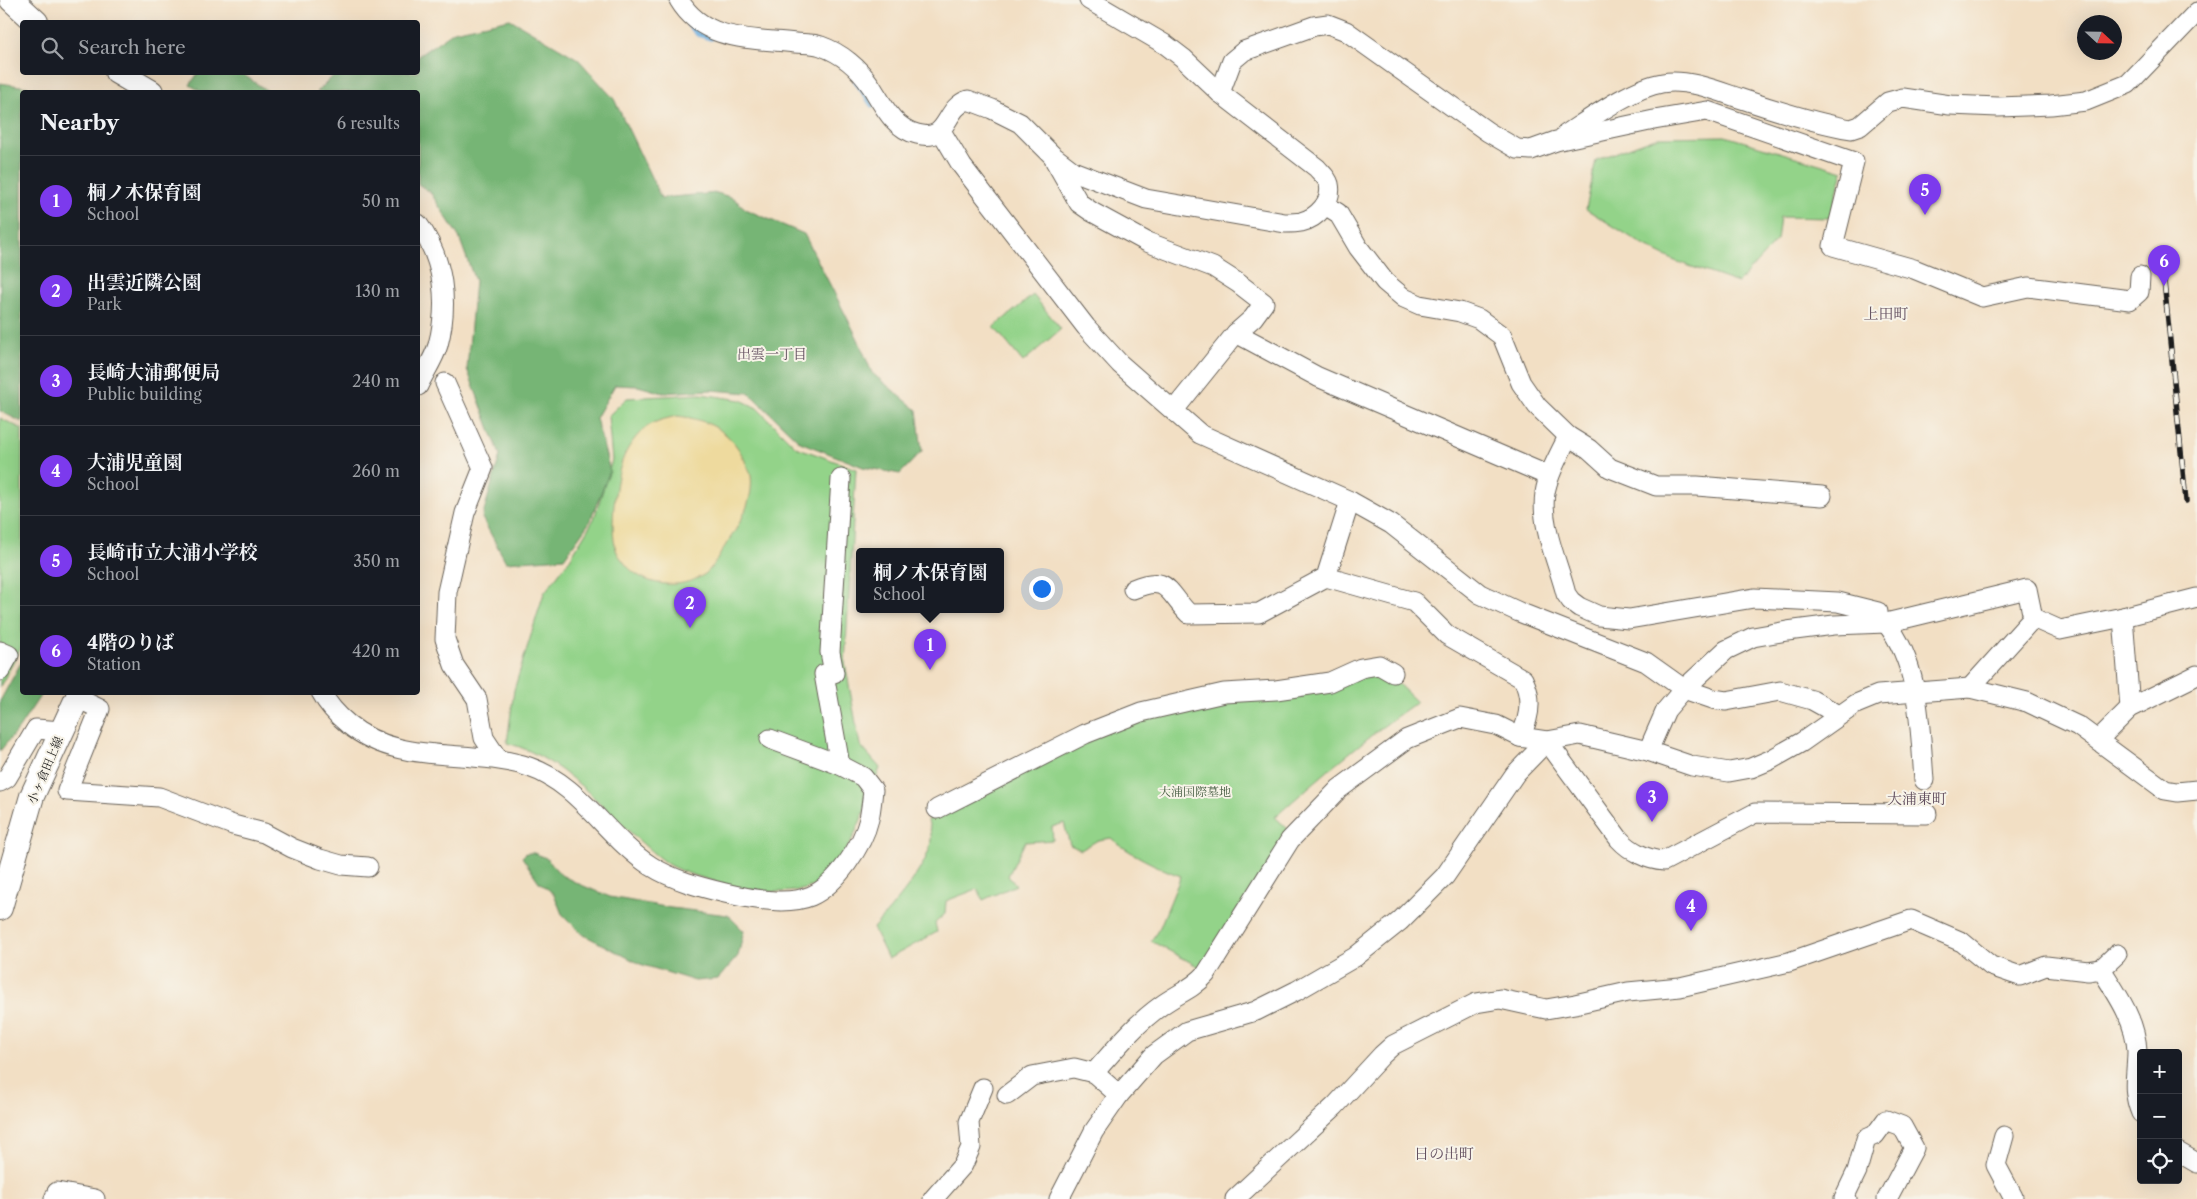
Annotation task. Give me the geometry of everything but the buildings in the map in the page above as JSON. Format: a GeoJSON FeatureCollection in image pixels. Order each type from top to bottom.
{"type":"FeatureCollection","features":[{"type":"Feature","properties":{"kind":"main road"},"geometry":{"type":"LineString","coordinates":[[12,0],[34,20]]}},
{"type":"Feature","properties":{"kind":"main road"},"geometry":{"type":"LineString","coordinates":[[122,75],[148,90]]}},
{"type":"Feature","properties":{"kind":"main road","name":"小ヶ倉田上線"},"geometry":{"type":"LineString","coordinates":[[0,908],[32,796],[79,695]]}},
{"type":"Feature","properties":{"kind":"street"},"geometry":{"type":"LineString","coordinates":[[679,0],[693,19],[702,26],[726,35],[819,45],[838,54],[854,66],[871,86],[892,118],[903,128],[916,134],[931,136],[941,131],[958,104],[968,100],[1020,123],[1052,155],[1074,171],[1146,199],[1285,223],[1301,222],[1319,213],[1325,205],[1329,192],[1326,178],[1273,132],[1220,93],[1183,58],[1166,45],[1089,0]]}},
{"type":"Feature","properties":{"kind":"street"},"geometry":{"type":"LineString","coordinates":[[1556,141],[1600,112],[1640,90],[1663,83],[1702,87],[1765,107],[1851,129],[1860,126],[1888,102],[1903,98],[1950,105],[1998,107],[2086,102],[2128,84],[2197,12]]}},
{"type":"Feature","properties":{"kind":"street"},"geometry":{"type":"LineString","coordinates":[[1220,93],[1232,61],[1244,51],[1293,33],[1328,24],[1346,31],[1488,132],[1517,149],[1531,150],[1556,141],[1654,120],[1707,111],[1854,162],[1833,246],[1914,269],[1982,297],[2028,286],[2130,300],[2139,292],[2140,276]]}},
{"type":"Feature","properties":{"kind":"street"},"geometry":{"type":"LineString","coordinates":[[941,131],[962,166],[1086,327],[1120,364],[1200,434],[1350,502],[1391,524],[1480,594],[1519,612],[1646,662],[1684,689],[1713,699],[1726,701],[1780,690],[1812,700],[1839,715]]}},
{"type":"Feature","properties":{"kind":"street"},"geometry":{"type":"LineString","coordinates":[[1052,155],[1079,204],[1147,242],[1213,267],[1238,282],[1264,303],[1253,318],[1236,333],[1174,410]]}},
{"type":"Feature","properties":{"kind":"street"},"geometry":{"type":"LineString","coordinates":[[1325,205],[1338,213],[1358,247],[1385,282],[1404,298],[1420,305],[1460,312],[1479,319],[1502,336],[1521,383],[1537,406],[1568,436],[1589,449],[1610,468],[1656,486],[1697,486],[1822,496]]}},
{"type":"Feature","properties":{"kind":"street"},"geometry":{"type":"LineString","coordinates":[[420,227],[428,238],[440,268],[445,302],[438,346],[420,382]]}},
{"type":"Feature","properties":{"kind":"street"},"geometry":{"type":"LineString","coordinates":[[1236,333],[1318,377],[1549,476]]}},
{"type":"Feature","properties":{"kind":"street"},"geometry":{"type":"LineString","coordinates":[[445,383],[483,468],[465,514],[449,583],[445,639],[454,665],[478,699],[484,738],[498,759]]}},
{"type":"Feature","properties":{"kind":"street"},"geometry":{"type":"LineString","coordinates":[[1568,436],[1549,476],[1545,493],[1544,514],[1550,541],[1566,594],[1570,601],[1599,616],[1629,620],[1754,598],[1838,602],[1882,618],[1901,645],[1919,711],[1924,780]]}},
{"type":"Feature","properties":{"kind":"street"},"geometry":{"type":"LineString","coordinates":[[840,765],[829,673],[841,478]]}},
{"type":"Feature","properties":{"kind":"street"},"geometry":{"type":"LineString","coordinates":[[1326,578],[1350,502]]}},
{"type":"Feature","properties":{"kind":"street"},"geometry":{"type":"LineString","coordinates":[[1133,589],[1158,583],[1169,588],[1179,604],[1189,614],[1259,613],[1326,578],[1414,602],[1447,635],[1523,679],[1529,698],[1530,712],[1520,738]]}},
{"type":"Feature","properties":{"kind":"street"},"geometry":{"type":"LineString","coordinates":[[1648,751],[1666,710],[1684,689],[1726,650],[1753,637],[1787,630],[1882,618],[2027,589],[2033,618]]}},
{"type":"Feature","properties":{"kind":"street"},"geometry":{"type":"LineString","coordinates":[[2033,618],[2060,630],[2123,617],[2197,598]]}},
{"type":"Feature","properties":{"kind":"street"},"geometry":{"type":"LineString","coordinates":[[1565,630],[1579,607]]}},
{"type":"Feature","properties":{"kind":"street"},"geometry":{"type":"LineString","coordinates":[[2123,617],[2130,708]]}},
{"type":"Feature","properties":{"kind":"street"},"geometry":{"type":"LineString","coordinates":[[1970,688],[2033,618]]}},
{"type":"Feature","properties":{"kind":"street"},"geometry":{"type":"LineString","coordinates":[[0,651],[9,655],[0,670]]}},
{"type":"Feature","properties":{"kind":"street"},"geometry":{"type":"LineString","coordinates":[[938,809],[1085,734],[1141,712],[1224,693],[1276,690],[1330,682],[1361,668],[1379,665],[1393,673]]}},
{"type":"Feature","properties":{"kind":"street"},"geometry":{"type":"LineString","coordinates":[[2099,739],[2130,708],[2197,675]]}},
{"type":"Feature","properties":{"kind":"street"},"geometry":{"type":"LineString","coordinates":[[1094,1073],[1124,1037],[1162,1005],[1198,984],[1290,840],[1339,789],[1407,739],[1460,718],[1496,725],[1520,738],[1547,741],[1580,735],[1648,751],[1692,766],[1729,772],[1751,768],[1770,760],[1802,742],[1856,704],[1878,696],[1970,688],[2027,702],[2072,722],[2099,739],[2165,790],[2177,792],[2197,790]]}},
{"type":"Feature","properties":{"kind":"street"},"geometry":{"type":"LineString","coordinates":[[79,695],[100,709],[67,791],[159,797],[233,825],[264,833],[292,848],[320,859],[341,865],[368,867]]}},
{"type":"Feature","properties":{"kind":"street"},"geometry":{"type":"LineString","coordinates":[[323,695],[326,702],[341,718],[358,732],[379,743],[402,750],[447,757],[498,759],[529,767],[550,776],[586,807],[634,854],[670,876],[707,889],[749,899],[778,901],[811,896],[834,879],[846,867],[868,821],[873,790],[863,777],[840,765],[770,739]]}},
{"type":"Feature","properties":{"kind":"street"},"geometry":{"type":"LineString","coordinates":[[0,782],[7,778],[36,729],[62,731]]}},
{"type":"Feature","properties":{"kind":"street"},"geometry":{"type":"LineString","coordinates":[[1547,741],[1627,848],[1658,861],[1664,861],[1755,813],[1927,814]]}},
{"type":"Feature","properties":{"kind":"street"},"geometry":{"type":"LineString","coordinates":[[1059,1199],[1087,1143],[1119,1095],[1154,1054],[1188,1031],[1256,1011],[1355,957],[1400,921],[1446,876],[1515,774],[1547,741]]}},
{"type":"Feature","properties":{"kind":"street"},"geometry":{"type":"LineString","coordinates":[[1235,1199],[1335,1106],[1382,1054],[1393,1046],[1476,1003],[1500,999],[1546,1008],[1575,1004],[1628,992],[1680,987],[1789,962],[1911,920],[1962,942],[1991,966],[2004,973],[2020,976],[2046,966],[2088,971],[2101,969],[2117,954]]}},
{"type":"Feature","properties":{"kind":"street"},"geometry":{"type":"LineString","coordinates":[[2101,969],[2122,1001],[2132,1025],[2137,1050],[2134,1083],[2137,1096]]}},
{"type":"Feature","properties":{"kind":"street"},"geometry":{"type":"LineString","coordinates":[[1008,1095],[1032,1076],[1074,1068],[1094,1073],[1119,1095]]}},
{"type":"Feature","properties":{"kind":"street"},"geometry":{"type":"LineString","coordinates":[[933,1199],[963,1164],[971,1147],[969,1122],[983,1088]]}},
{"type":"Feature","properties":{"kind":"street"},"geometry":{"type":"LineString","coordinates":[[1847,1199],[1844,1198],[1857,1171],[1866,1139],[1875,1135],[1886,1120],[1902,1126],[1914,1148],[1887,1199]]}},
{"type":"Feature","properties":{"kind":"street"},"geometry":{"type":"LineString","coordinates":[[2004,1136],[1996,1165],[2013,1197]]}},
{"type":"Feature","properties":{"kind":"street"},"geometry":{"type":"LineString","coordinates":[[2182,1154],[2197,1163]]}},
{"type":"Feature","properties":{"kind":"street"},"geometry":{"type":"LineString","coordinates":[[54,1199],[56,1192],[95,1199]]}},
{"type":"Feature","properties":{"kind":"green space"},"geometry":{"type":"Polygon","coordinates":[[[510,19],[578,59],[614,99],[661,198],[717,193],[733,198],[747,210],[804,234],[858,339],[872,373],[917,410],[922,451],[900,474],[863,467],[800,442],[749,393],[711,390],[663,393],[638,386],[615,385],[596,418],[610,471],[589,523],[564,558],[506,562],[482,518],[500,455],[467,369],[475,281],[459,237],[430,192],[420,185],[420,90],[319,90],[334,75],[420,75],[420,55],[454,31],[510,19]]]}},
{"type":"Feature","properties":{"kind":"green space"},"geometry":{"type":"Polygon","coordinates":[[[197,75],[244,75],[266,90],[199,90],[190,85],[197,75]]]}},
{"type":"Feature","properties":{"kind":"green space"},"geometry":{"type":"Polygon","coordinates":[[[0,83],[47,90],[20,90],[20,421],[0,411],[0,83]]]}},
{"type":"Feature","properties":{"kind":"green space"},"geometry":{"type":"Polygon","coordinates":[[[1725,136],[1843,171],[1830,218],[1780,217],[1777,240],[1738,283],[1675,261],[1645,246],[1586,209],[1596,160],[1658,137],[1725,136]]]}},
{"type":"Feature","properties":{"kind":"green space"},"geometry":{"type":"Polygon","coordinates":[[[1033,295],[1061,329],[1023,362],[994,327],[1033,295]]]}},
{"type":"Feature","properties":{"kind":"green space"},"geometry":{"type":"Polygon","coordinates":[[[701,394],[741,400],[757,408],[796,447],[856,469],[845,663],[860,745],[880,768],[861,819],[843,856],[832,871],[819,882],[805,889],[788,892],[751,890],[684,872],[666,863],[647,848],[572,778],[530,751],[507,743],[514,690],[544,593],[568,562],[594,519],[612,460],[608,416],[627,398],[701,394]]]}},
{"type":"Feature","properties":{"kind":"green space"},"geometry":{"type":"Polygon","coordinates":[[[0,418],[20,428],[20,650],[0,687],[0,418]]]}},
{"type":"Feature","properties":{"kind":"green space"},"geometry":{"type":"Polygon","coordinates":[[[20,665],[20,695],[41,695],[19,728],[0,751],[0,701],[20,665]]]}},
{"type":"Feature","properties":{"kind":"green space","name":"大浦国際墓地"},"geometry":{"type":"Polygon","coordinates":[[[1367,671],[1394,680],[1417,702],[1344,757],[1275,817],[1290,831],[1203,969],[1151,941],[1160,927],[1181,876],[1144,860],[1111,838],[1098,840],[1081,850],[1070,845],[1064,823],[1052,827],[1053,840],[1025,842],[1008,876],[1016,885],[983,900],[977,889],[946,901],[945,914],[935,923],[937,932],[888,959],[873,928],[908,887],[924,862],[931,840],[928,820],[1032,765],[1138,717],[1367,671]]]}},
{"type":"Feature","properties":{"kind":"green space"},"geometry":{"type":"Polygon","coordinates":[[[526,853],[534,853],[546,858],[561,875],[610,897],[671,908],[728,915],[744,931],[738,956],[718,979],[695,981],[640,964],[582,934],[562,914],[554,894],[539,882],[522,857],[526,853]]]}},
{"type":"Feature","properties":{"kind":"sand"},"geometry":{"type":"Polygon","coordinates":[[[677,416],[698,420],[717,428],[725,434],[739,449],[750,474],[751,485],[748,503],[737,528],[708,571],[684,583],[661,584],[650,581],[631,570],[618,554],[613,534],[614,509],[621,465],[632,442],[651,424],[677,416]]]}},
{"type":"Feature","properties":{"kind":"waterway"},"geometry":{"type":"LineString","coordinates":[[689,25],[698,34],[711,38]]}},
{"type":"Feature","properties":{"kind":"waterway"},"geometry":{"type":"LineString","coordinates":[[801,52],[826,58]]}},
{"type":"Feature","properties":{"kind":"waterway"},"geometry":{"type":"LineString","coordinates":[[856,81],[872,105]]}},
{"type":"Feature","properties":{"kind":"railway"},"geometry":{"type":"LineString","coordinates":[[2162,261],[2186,501]]}},
{"type":"Feature","properties":{"kind":"place","name":"長崎市立大浦小学校"},"geometry":{"type":"Point","coordinates":[1925,215]}},
{"type":"Feature","properties":{"kind":"place","name":"4階のりば"},"geometry":{"type":"Point","coordinates":[2164,286]}},
{"type":"Feature","properties":{"kind":"place","name":"出雲近隣公園"},"geometry":{"type":"Point","coordinates":[690,628]}},
{"type":"Feature","properties":{"kind":"place","name":"桐ノ木保育園"},"geometry":{"type":"Point","coordinates":[930,670]}},
{"type":"Feature","properties":{"kind":"place","name":"長崎大浦郵便局"},"geometry":{"type":"Point","coordinates":[1652,822]}},
{"type":"Feature","properties":{"kind":"place","name":"大浦児童園"},"geometry":{"type":"Point","coordinates":[1691,931]}},
{"type":"Feature","properties":{"kind":"district","name":"上田町"},"geometry":{"type":"Point","coordinates":[1886,313]}},
{"type":"Feature","properties":{"kind":"district","name":"出雲一丁目"},"geometry":{"type":"Point","coordinates":[772,354]}},
{"type":"Feature","properties":{"kind":"district","name":"大浦東町"},"geometry":{"type":"Point","coordinates":[1917,798]}},
{"type":"Feature","properties":{"kind":"district","name":"日の出町"},"geometry":{"type":"Point","coordinates":[1444,1153]}}]}
